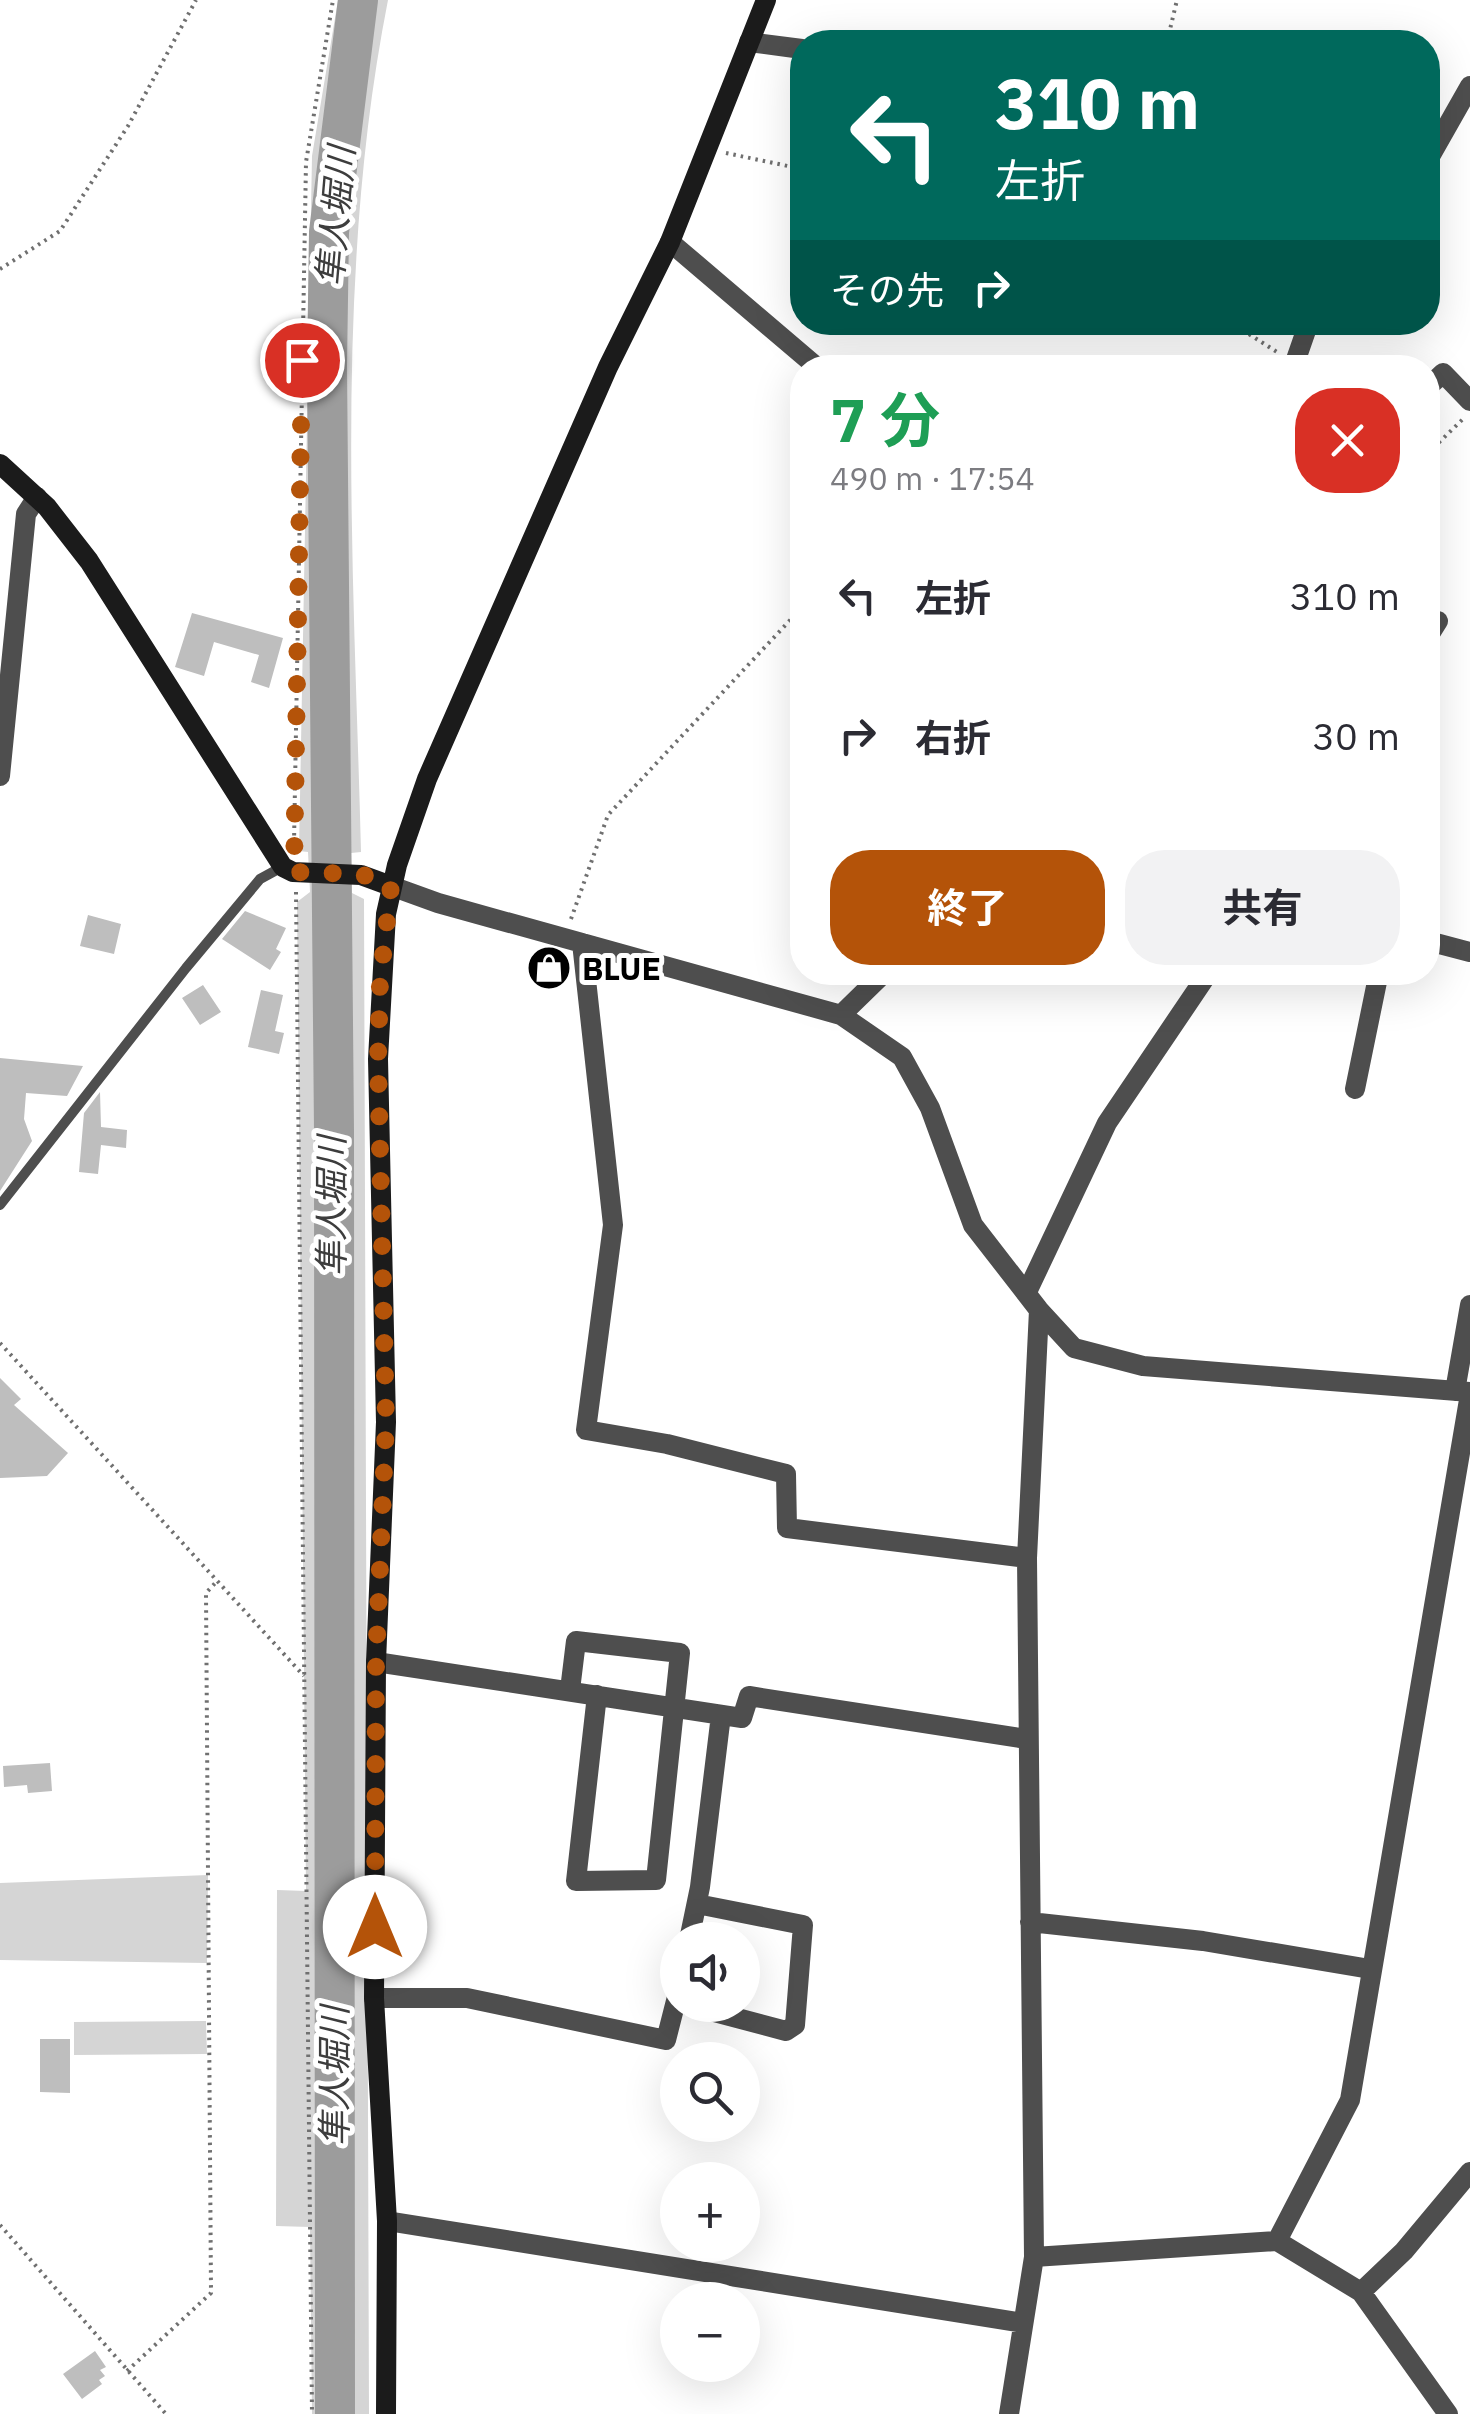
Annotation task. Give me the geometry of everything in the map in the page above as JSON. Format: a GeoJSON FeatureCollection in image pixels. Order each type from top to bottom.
{"type":"FeatureCollection","features":[{"type":"Feature","properties":{"kind":"street"},"geometry":{"type":"LineString","coordinates":[[386,2414],[388,2221],[374,1998],[376,1662],[386,1422],[378,1059],[380,982],[391,886],[427,780],[608,366],[670,242],[766,0]]}},
{"type":"Feature","properties":{"kind":"street"},"geometry":{"type":"LineString","coordinates":[[749,42],[790,47]]}},
{"type":"Feature","properties":{"kind":"street"},"geometry":{"type":"LineString","coordinates":[[1440,139],[1470,86]]}},
{"type":"Feature","properties":{"kind":"street"},"geometry":{"type":"LineString","coordinates":[[670,242],[803,355]]}},
{"type":"Feature","properties":{"kind":"street"},"geometry":{"type":"LineString","coordinates":[[1440,376],[1443,373],[1470,401]]}},
{"type":"Feature","properties":{"kind":"street"},"geometry":{"type":"LineString","coordinates":[[0,464],[37,497],[89,561],[294,871],[361,874],[438,903],[841,1015],[902,1057],[930,1108],[972,1225],[1074,1348],[1143,1366],[1465,1392]]}},
{"type":"Feature","properties":{"kind":"street"},"geometry":{"type":"LineString","coordinates":[[0,776],[26,514],[37,497]]}},
{"type":"Feature","properties":{"kind":"street"},"geometry":{"type":"LineString","coordinates":[[574,940],[613,1226],[586,1430],[667,1444],[786,1474],[787,1528],[1027,1558]]}},
{"type":"Feature","properties":{"kind":"street"},"geometry":{"type":"LineString","coordinates":[[1440,944],[1470,952]]}},
{"type":"Feature","properties":{"kind":"street"},"geometry":{"type":"LineString","coordinates":[[841,1015],[872,985]]}},
{"type":"Feature","properties":{"kind":"street"},"geometry":{"type":"LineString","coordinates":[[1027,1292],[1107,1123],[1200,985]]}},
{"type":"Feature","properties":{"kind":"street"},"geometry":{"type":"LineString","coordinates":[[1354,1089],[1375,985]]}},
{"type":"Feature","properties":{"kind":"street"},"geometry":{"type":"LineString","coordinates":[[1277,2241],[1350,2100],[1465,1392],[1470,1305]]}},
{"type":"Feature","properties":{"kind":"street"},"geometry":{"type":"LineString","coordinates":[[1009,2414],[1034,2256],[1027,1558],[1039,1310]]}},
{"type":"Feature","properties":{"kind":"street"},"geometry":{"type":"LineString","coordinates":[[570,1690],[576,1640],[680,1653],[656,1880],[576,1881],[597,1694]]}},
{"type":"Feature","properties":{"kind":"street"},"geometry":{"type":"LineString","coordinates":[[376,1662],[742,1718],[750,1696],[1027,1739]]}},
{"type":"Feature","properties":{"kind":"street"},"geometry":{"type":"LineString","coordinates":[[693,1922],[721,1715]]}},
{"type":"Feature","properties":{"kind":"street"},"geometry":{"type":"LineString","coordinates":[[697,1904],[802,1925],[795,2025],[786,2031],[755,2022]]}},
{"type":"Feature","properties":{"kind":"street"},"geometry":{"type":"LineString","coordinates":[[1030,1922],[1202,1941],[1370,1969]]}},
{"type":"Feature","properties":{"kind":"street"},"geometry":{"type":"LineString","coordinates":[[374,1998],[467,1998],[666,2040],[672,2022]]}},
{"type":"Feature","properties":{"kind":"street"},"geometry":{"type":"LineString","coordinates":[[1361,2292],[1404,2250],[1470,2172]]}},
{"type":"Feature","properties":{"kind":"street"},"geometry":{"type":"LineString","coordinates":[[388,2221],[1023,2323]]}},
{"type":"Feature","properties":{"kind":"street"},"geometry":{"type":"LineString","coordinates":[[1034,2256],[1277,2241],[1361,2292],[1448,2414]]}},
{"type":"Feature","properties":{"kind":"lane"},"geometry":{"type":"LineString","coordinates":[[0,1205],[260,879],[294,871]]}},
{"type":"Feature","properties":{"kind":"path"},"geometry":{"type":"LineString","coordinates":[[0,269],[60,231],[128,126],[196,0]]}},
{"type":"Feature","properties":{"kind":"path"},"geometry":{"type":"LineString","coordinates":[[312,2414],[294,871],[306,162],[333,0]]}},
{"type":"Feature","properties":{"kind":"path"},"geometry":{"type":"LineString","coordinates":[[1169,30],[1177,0]]}},
{"type":"Feature","properties":{"kind":"path"},"geometry":{"type":"LineString","coordinates":[[706,148],[790,166]]}},
{"type":"Feature","properties":{"kind":"path"},"geometry":{"type":"LineString","coordinates":[[1249,335],[1279,355]]}},
{"type":"Feature","properties":{"kind":"path"},"geometry":{"type":"LineString","coordinates":[[1440,441],[1470,412]]}},
{"type":"Feature","properties":{"kind":"path"},"geometry":{"type":"LineString","coordinates":[[574,940],[608,815],[790,620]]}},
{"type":"Feature","properties":{"kind":"path"},"geometry":{"type":"LineString","coordinates":[[0,1343],[304,1676]]}},
{"type":"Feature","properties":{"kind":"path"},"geometry":{"type":"LineString","coordinates":[[128,2371],[211,2293],[206,1593],[216,1582]]}},
{"type":"Feature","properties":{"kind":"path"},"geometry":{"type":"LineString","coordinates":[[0,2226],[166,2414]]}},
{"type":"Feature","properties":{"kind":"shaded area"},"geometry":{"type":"Polygon","coordinates":[[[338,0],[347,0],[320,175],[316,502],[325,2414],[312,2414],[310,2227],[276,2226],[277,1890],[306,1891],[297,902],[310,892],[308,852],[299,851],[312,156],[338,0]]]}},
{"type":"Feature","properties":{"kind":"shaded area"},"geometry":{"type":"Polygon","coordinates":[[[377,0],[388,0],[371,105],[360,211],[351,424],[361,852],[351,853],[352,893],[364,899],[369,2414],[351,2414],[343,1727],[349,1626],[340,363],[349,160],[377,0]]]}},
{"type":"Feature","properties":{"kind":"shaded area"},"geometry":{"type":"Polygon","coordinates":[[[208,1875],[207,1963],[0,1960],[0,1883],[208,1875]]]}},
{"type":"Feature","properties":{"kind":"shaded area"},"geometry":{"type":"Polygon","coordinates":[[[206,2021],[207,2054],[74,2055],[74,2022],[206,2021]]]}},
{"type":"Feature","properties":{"kind":"building"},"geometry":{"type":"Polygon","coordinates":[[[192,613],[283,638],[269,688],[251,682],[259,655],[214,642],[204,676],[175,667],[192,613]]]}},
{"type":"Feature","properties":{"kind":"building"},"geometry":{"type":"Polygon","coordinates":[[[245,911],[286,928],[276,949],[281,952],[270,970],[222,939],[245,911]]]}},
{"type":"Feature","properties":{"kind":"building"},"geometry":{"type":"Polygon","coordinates":[[[88,915],[121,924],[114,954],[80,946],[88,915]]]}},
{"type":"Feature","properties":{"kind":"building"},"geometry":{"type":"Polygon","coordinates":[[[203,985],[221,1012],[200,1025],[182,998],[203,985]]]}},
{"type":"Feature","properties":{"kind":"building"},"geometry":{"type":"Polygon","coordinates":[[[261,990],[283,995],[275,1031],[284,1033],[279,1054],[248,1047],[261,990]]]}},
{"type":"Feature","properties":{"kind":"building"},"geometry":{"type":"Polygon","coordinates":[[[0,1058],[83,1066],[67,1096],[26,1093],[24,1119],[32,1141],[0,1191],[0,1058]]]}},
{"type":"Feature","properties":{"kind":"building"},"geometry":{"type":"Polygon","coordinates":[[[100,1092],[101,1127],[127,1130],[126,1148],[101,1145],[98,1174],[79,1172],[84,1113],[100,1092]]]}},
{"type":"Feature","properties":{"kind":"building"},"geometry":{"type":"Polygon","coordinates":[[[0,1378],[21,1399],[14,1405],[68,1453],[47,1476],[0,1478],[0,1378]]]}},
{"type":"Feature","properties":{"kind":"building"},"geometry":{"type":"Polygon","coordinates":[[[50,1763],[52,1791],[28,1793],[27,1785],[4,1787],[3,1766],[50,1763]]]}},
{"type":"Feature","properties":{"kind":"building"},"geometry":{"type":"Polygon","coordinates":[[[40,2039],[70,2039],[70,2093],[40,2092],[40,2039]]]}},
{"type":"Feature","properties":{"kind":"building"},"geometry":{"type":"Polygon","coordinates":[[[95,2351],[106,2367],[100,2370],[105,2376],[99,2380],[102,2384],[82,2399],[63,2374],[95,2351]]]}},
{"type":"Feature","properties":{"kind":"waterway","name":"隼人堀川"},"geometry":{"type":"LineString","coordinates":[[335,2414],[334,1132],[327,366],[329,232],[358,0]]}},
{"type":"Feature","properties":{"kind":"place","name":"BLUE"},"geometry":{"type":"Point","coordinates":[549,968]}},
{"type":"Feature","properties":{"kind":"route"},"geometry":{"type":"LineString","coordinates":[[302,360],[294,872],[361,874],[391,886],[380,982],[378,1059],[386,1422],[376,1662],[375,1927]]}}]}
